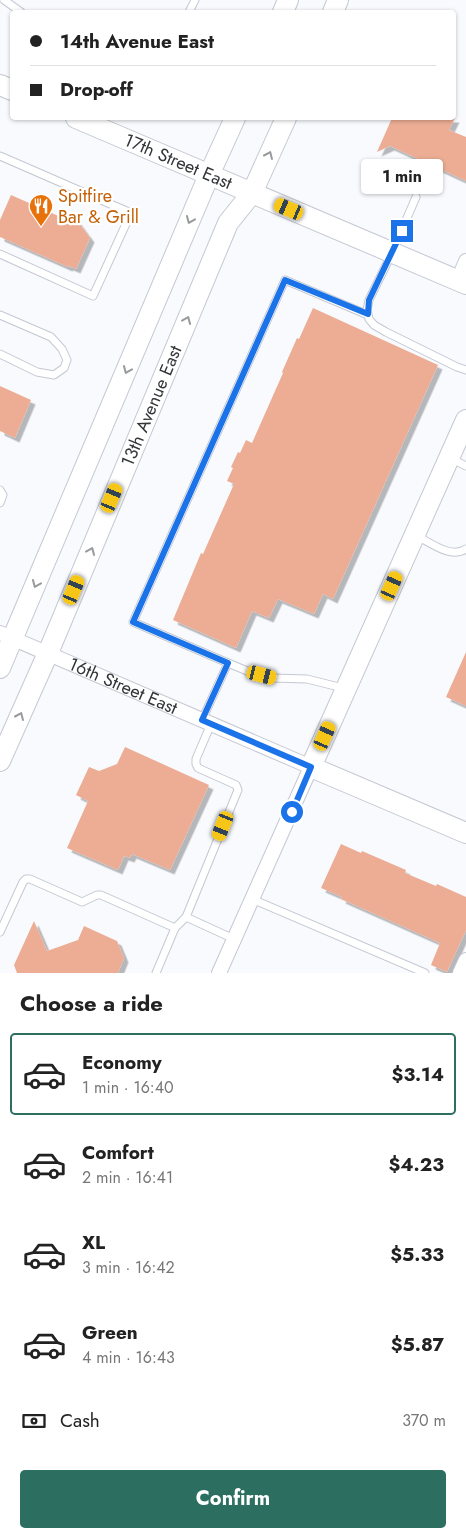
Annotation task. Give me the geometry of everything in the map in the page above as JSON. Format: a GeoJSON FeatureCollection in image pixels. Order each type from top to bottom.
{"type":"FeatureCollection","features":[{"type":"Feature","properties":{"kind":"main road","name":"17th Street East"},"geometry":{"type":"LineString","coordinates":[[81,120],[462,282]]}},
{"type":"Feature","properties":{"kind":"main road","name":"13th Avenue East"},"geometry":{"type":"LineString","coordinates":[[0,668],[7,636],[234,120]]}},
{"type":"Feature","properties":{"kind":"main road","name":"13th Avenue East"},"geometry":{"type":"LineString","coordinates":[[0,761],[48,653],[228,223],[252,193],[285,120]]}},
{"type":"Feature","properties":{"kind":"main road"},"geometry":{"type":"LineString","coordinates":[[311,767],[415,534],[458,462],[466,420]]}},
{"type":"Feature","properties":{"kind":"main road","name":"16th Street East"},"geometry":{"type":"LineString","coordinates":[[311,767],[466,833]]}},
{"type":"Feature","properties":{"kind":"street"},"geometry":{"type":"LineString","coordinates":[[462,282],[466,261]]}},
{"type":"Feature","properties":{"kind":"street","name":"16th Street East"},"geometry":{"type":"LineString","coordinates":[[7,636],[311,767]]}},
{"type":"Feature","properties":{"kind":"street"},"geometry":{"type":"LineString","coordinates":[[219,973],[311,767]]}},
{"type":"Feature","properties":{"kind":"street"},"geometry":{"type":"LineString","coordinates":[[460,973],[466,960]]}},
{"type":"Feature","properties":{"kind":"lane"},"geometry":{"type":"LineString","coordinates":[[4,0],[17,10]]}},
{"type":"Feature","properties":{"kind":"lane"},"geometry":{"type":"LineString","coordinates":[[0,156],[131,214],[93,296],[0,254]]}},
{"type":"Feature","properties":{"kind":"lane"},"geometry":{"type":"LineString","coordinates":[[416,198],[369,300],[369,319],[374,325],[386,332],[466,370]]}},
{"type":"Feature","properties":{"kind":"lane"},"geometry":{"type":"LineString","coordinates":[[346,689],[307,679],[272,678],[252,673],[133,622],[285,280],[368,314]]}},
{"type":"Feature","properties":{"kind":"lane"},"geometry":{"type":"LineString","coordinates":[[0,315],[51,337],[62,349],[67,360],[64,368],[54,375],[38,372],[0,354]]}},
{"type":"Feature","properties":{"kind":"lane"},"geometry":{"type":"LineString","coordinates":[[0,490],[3,495],[0,503]]}},
{"type":"Feature","properties":{"kind":"lane"},"geometry":{"type":"LineString","coordinates":[[415,534],[451,553],[466,550]]}},
{"type":"Feature","properties":{"kind":"lane"},"geometry":{"type":"LineString","coordinates":[[156,973],[175,928],[186,917],[238,790],[236,784],[198,768],[196,764],[206,722],[228,663]]}},
{"type":"Feature","properties":{"kind":"lane"},"geometry":{"type":"LineString","coordinates":[[0,932],[23,882],[30,878],[82,902],[101,895],[175,928]]}},
{"type":"Feature","properties":{"kind":"lane"},"geometry":{"type":"LineString","coordinates":[[252,899],[425,973]]}},
{"type":"Feature","properties":{"kind":"lane"},"geometry":{"type":"LineString","coordinates":[[186,917],[234,939]]}},
{"type":"Feature","properties":{"kind":"building"},"geometry":{"type":"Polygon","coordinates":[[[391,120],[454,120],[449,130],[466,137],[466,181],[390,146],[377,152],[391,120]]]}},
{"type":"Feature","properties":{"kind":"building","name":"Spitfire Bar & Grill"},"geometry":{"type":"Polygon","coordinates":[[[11,195],[72,222],[76,219],[90,238],[76,269],[0,237],[0,220],[11,195]]]}},
{"type":"Feature","properties":{"kind":"building"},"geometry":{"type":"Polygon","coordinates":[[[313,308],[438,365],[333,599],[323,594],[314,614],[278,599],[269,618],[252,611],[236,648],[173,620],[201,553],[203,554],[234,484],[227,481],[233,468],[231,467],[246,440],[252,443],[297,338],[299,339],[313,308]]]}},
{"type":"Feature","properties":{"kind":"building"},"geometry":{"type":"Polygon","coordinates":[[[0,386],[31,400],[15,438],[0,431],[0,386]]]}},
{"type":"Feature","properties":{"kind":"building"},"geometry":{"type":"Polygon","coordinates":[[[466,652],[466,706],[446,697],[466,652]]]}},
{"type":"Feature","properties":{"kind":"building"},"geometry":{"type":"Polygon","coordinates":[[[125,747],[209,785],[170,870],[132,854],[130,858],[124,856],[118,870],[67,848],[88,801],[76,795],[89,767],[99,771],[117,764],[125,747]]]}},
{"type":"Feature","properties":{"kind":"building"},"geometry":{"type":"Polygon","coordinates":[[[341,844],[361,853],[362,851],[406,870],[405,873],[466,897],[466,930],[447,972],[431,965],[440,943],[341,899],[342,897],[321,888],[341,844]]]}},
{"type":"Feature","properties":{"kind":"building"},"geometry":{"type":"Polygon","coordinates":[[[34,921],[47,951],[78,940],[84,926],[117,941],[124,958],[118,973],[17,973],[14,965],[34,921]]]}},
{"type":"Feature","properties":{"kind":"place","name":"Spitfire Bar & Grill"},"geometry":{"type":"Point","coordinates":[41,227]}},
{"type":"Feature","properties":{"kind":"route"},"geometry":{"type":"LineString","coordinates":[[292,812],[311,767],[202,720],[228,663],[133,622],[285,280],[368,314],[369,300],[402,231]]}}]}
